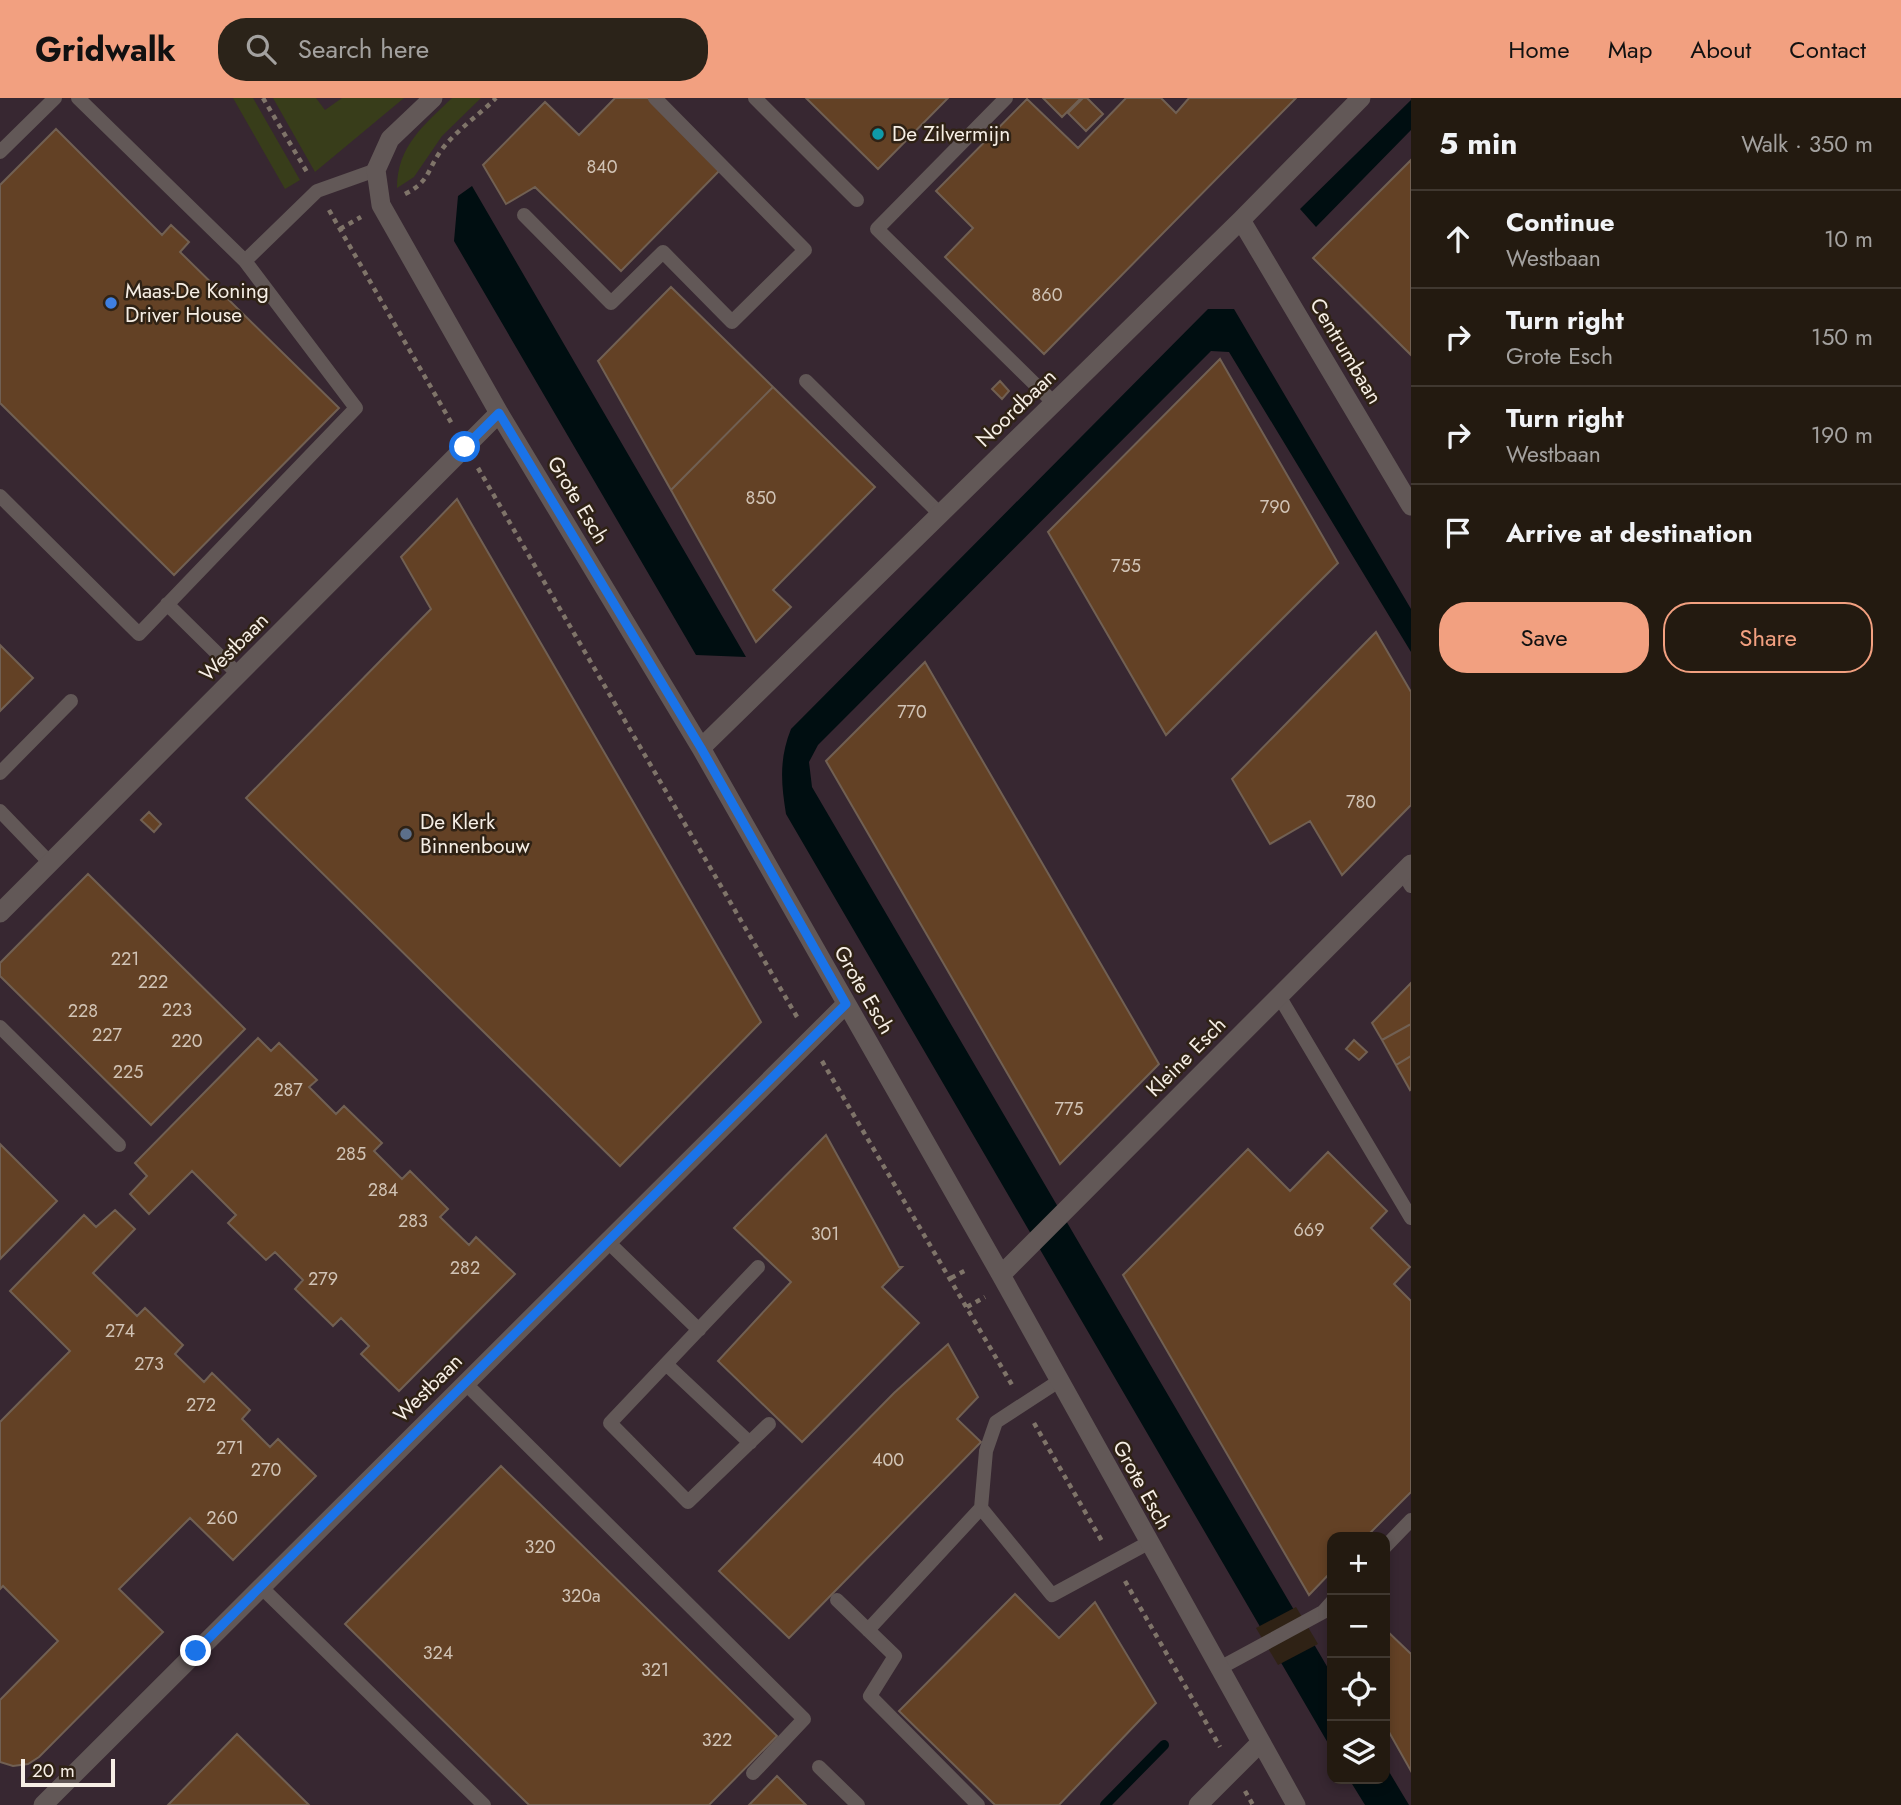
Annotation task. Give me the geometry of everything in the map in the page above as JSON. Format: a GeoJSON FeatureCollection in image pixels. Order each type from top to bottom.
{"type":"FeatureCollection","features":[{"type":"Feature","properties":{"kind":"street"},"geometry":{"type":"LineString","coordinates":[[376,170],[390,139],[433,98]]}},
{"type":"Feature","properties":{"kind":"street","name":"Noordbaan"},"geometry":{"type":"LineString","coordinates":[[701,748],[1241,220],[1361,98]]}},
{"type":"Feature","properties":{"kind":"street","name":"Grote Esch"},"geometry":{"type":"LineString","coordinates":[[376,170],[381,205],[499,413],[701,748],[1001,1275],[1259,1744],[1296,1805]]}},
{"type":"Feature","properties":{"kind":"street","name":"Centrumbaan"},"geometry":{"type":"LineString","coordinates":[[1241,220],[1411,506]]}},
{"type":"Feature","properties":{"kind":"street","name":"Westbaan"},"geometry":{"type":"LineString","coordinates":[[0,913],[499,413]]}},
{"type":"Feature","properties":{"kind":"street","name":"Kleine Esch"},"geometry":{"type":"LineString","coordinates":[[1001,1275],[1279,996],[1408,874]]}},
{"type":"Feature","properties":{"kind":"street","name":"Westbaan"},"geometry":{"type":"LineString","coordinates":[[43,1805],[846,1004]]}},
{"type":"Feature","properties":{"kind":"street"},"geometry":{"type":"LineString","coordinates":[[1198,1805],[1259,1744]]}},
{"type":"Feature","properties":{"kind":"lane"},"geometry":{"type":"LineString","coordinates":[[0,152],[55,98]]}},
{"type":"Feature","properties":{"kind":"lane"},"geometry":{"type":"LineString","coordinates":[[0,496],[139,634],[356,408],[245,261],[78,98]]}},
{"type":"Feature","properties":{"kind":"lane"},"geometry":{"type":"LineString","coordinates":[[524,215],[611,303],[663,252],[732,322],[805,250],[655,98]]}},
{"type":"Feature","properties":{"kind":"lane"},"geometry":{"type":"LineString","coordinates":[[755,98],[857,200]]}},
{"type":"Feature","properties":{"kind":"lane"},"geometry":{"type":"LineString","coordinates":[[1006,98],[877,229],[1054,403]]}},
{"type":"Feature","properties":{"kind":"lane"},"geometry":{"type":"LineString","coordinates":[[245,261],[317,191],[376,170]]}},
{"type":"Feature","properties":{"kind":"lane"},"geometry":{"type":"LineString","coordinates":[[806,381],[940,514]]}},
{"type":"Feature","properties":{"kind":"lane"},"geometry":{"type":"LineString","coordinates":[[167,604],[238,674]]}},
{"type":"Feature","properties":{"kind":"lane"},"geometry":{"type":"LineString","coordinates":[[0,773],[71,701]]}},
{"type":"Feature","properties":{"kind":"lane"},"geometry":{"type":"LineString","coordinates":[[0,811],[50,863]]}},
{"type":"Feature","properties":{"kind":"lane"},"geometry":{"type":"LineString","coordinates":[[1279,996],[1411,1218]]}},
{"type":"Feature","properties":{"kind":"lane"},"geometry":{"type":"LineString","coordinates":[[0,1027],[119,1145]]}},
{"type":"Feature","properties":{"kind":"lane"},"geometry":{"type":"LineString","coordinates":[[607,1241],[699,1330]]}},
{"type":"Feature","properties":{"kind":"lane"},"geometry":{"type":"LineString","coordinates":[[758,1267],[610,1423],[688,1502],[769,1424]]}},
{"type":"Feature","properties":{"kind":"lane"},"geometry":{"type":"LineString","coordinates":[[666,1364],[750,1443]]}},
{"type":"Feature","properties":{"kind":"lane"},"geometry":{"type":"LineString","coordinates":[[868,1630],[981,1508],[986,1451],[996,1422],[1059,1381]]}},
{"type":"Feature","properties":{"kind":"lane"},"geometry":{"type":"LineString","coordinates":[[465,1382],[804,1718],[753,1773]]}},
{"type":"Feature","properties":{"kind":"lane"},"geometry":{"type":"LineString","coordinates":[[981,1508],[1052,1595],[1148,1543]]}},
{"type":"Feature","properties":{"kind":"lane"},"geometry":{"type":"LineString","coordinates":[[1390,1542],[1411,1520]]}},
{"type":"Feature","properties":{"kind":"lane"},"geometry":{"type":"LineString","coordinates":[[261,1587],[484,1805]]}},
{"type":"Feature","properties":{"kind":"lane"},"geometry":{"type":"LineString","coordinates":[[837,1600],[895,1656],[870,1696],[978,1805]]}},
{"type":"Feature","properties":{"kind":"lane"},"geometry":{"type":"LineString","coordinates":[[1218,1669],[1327,1608]]}},
{"type":"Feature","properties":{"kind":"lane"},"geometry":{"type":"LineString","coordinates":[[819,1767],[858,1805]]}},
{"type":"Feature","properties":{"kind":"path"},"geometry":{"type":"LineString","coordinates":[[263,98],[317,191]]}},
{"type":"Feature","properties":{"kind":"path"},"geometry":{"type":"LineString","coordinates":[[340,229],[417,188],[432,172],[440,152],[496,98]]}},
{"type":"Feature","properties":{"kind":"shaded area"},"geometry":{"type":"Polygon","coordinates":[[[0,98],[1411,98],[1411,1805],[0,1805],[0,98]]]}},
{"type":"Feature","properties":{"kind":"shaded area"},"geometry":{"type":"Polygon","coordinates":[[[1411,100],[1411,130],[1316,227],[1300,209],[1411,100]]]}},
{"type":"Feature","properties":{"kind":"shaded area"},"geometry":{"type":"Polygon","coordinates":[[[472,186],[746,657],[696,655],[454,241],[458,196],[472,186]]]}},
{"type":"Feature","properties":{"kind":"shaded area"},"geometry":{"type":"Polygon","coordinates":[[[1208,309],[1234,309],[1411,609],[1411,652],[1229,352],[1211,351],[818,745],[809,762],[812,787],[1327,1666],[1327,1741],[786,814],[782,771],[791,729],[1208,309]]]}},
{"type":"Feature","properties":{"kind":"shaded area"},"geometry":{"type":"Polygon","coordinates":[[[1390,1773],[1409,1805],[1365,1805],[1352,1784],[1390,1784],[1390,1773]]]}},
{"type":"Feature","properties":{"kind":"green space"},"geometry":{"type":"Polygon","coordinates":[[[233,98],[253,98],[300,180],[285,189],[233,98]]]}},
{"type":"Feature","properties":{"kind":"green space"},"geometry":{"type":"Polygon","coordinates":[[[273,98],[316,98],[325,110],[342,98],[404,98],[315,172],[273,98]]]}},
{"type":"Feature","properties":{"kind":"green space"},"geometry":{"type":"Polygon","coordinates":[[[452,98],[481,98],[442,136],[414,177],[397,188],[398,173],[407,148],[422,127],[452,98]]]}},
{"type":"Feature","properties":{"kind":"pier"},"geometry":{"type":"Polygon","coordinates":[[[1296,1607],[1318,1644],[1278,1665],[1256,1628],[1296,1607]]]}},
{"type":"Feature","properties":{"kind":"building"},"geometry":{"type":"Polygon","coordinates":[[[615,98],[648,98],[721,169],[621,271],[535,187],[506,204],[483,165],[545,102],[579,135],[615,98]]]}},
{"type":"Feature","properties":{"kind":"building","name":"De Zilvermijn"},"geometry":{"type":"Polygon","coordinates":[[[806,98],[948,98],[878,169],[806,98]]]}},
{"type":"Feature","properties":{"kind":"building"},"geometry":{"type":"Polygon","coordinates":[[[1043,98],[1081,98],[1062,117],[1043,98]]]}},
{"type":"Feature","properties":{"kind":"building"},"geometry":{"type":"Polygon","coordinates":[[[1083,98],[1087,98],[1103,114],[1086,131],[1068,113],[1083,98]]]}},
{"type":"Feature","properties":{"kind":"building"},"geometry":{"type":"Polygon","coordinates":[[[1126,98],[1161,98],[1176,113],[1189,98],[1296,98],[1044,354],[945,257],[973,228],[936,191],[1027,99],[1078,148],[1126,98]]]}},
{"type":"Feature","properties":{"kind":"building"},"geometry":{"type":"Polygon","coordinates":[[[56,129],[162,235],[171,225],[189,242],[180,252],[339,408],[174,575],[0,403],[0,185],[56,129]]]}},
{"type":"Feature","properties":{"kind":"building"},"geometry":{"type":"Polygon","coordinates":[[[1411,160],[1411,355],[1313,258],[1411,160]]]}},
{"type":"Feature","properties":{"kind":"building"},"geometry":{"type":"Polygon","coordinates":[[[671,287],[773,387],[671,490],[598,361],[671,287]]]}},
{"type":"Feature","properties":{"kind":"building"},"geometry":{"type":"Polygon","coordinates":[[[1220,359],[1338,563],[1166,735],[1048,532],[1220,359]]]}},
{"type":"Feature","properties":{"kind":"building"},"geometry":{"type":"Polygon","coordinates":[[[1000,381],[1009,391],[1002,399],[992,389],[1000,381]]]}},
{"type":"Feature","properties":{"kind":"building"},"geometry":{"type":"Polygon","coordinates":[[[773,387],[875,487],[773,590],[791,607],[756,642],[671,490],[773,387]]]}},
{"type":"Feature","properties":{"kind":"building"},"geometry":{"type":"Polygon","coordinates":[[[457,499],[761,1022],[620,1166],[246,798],[431,609],[401,557],[457,499]]]}},
{"type":"Feature","properties":{"kind":"building"},"geometry":{"type":"Polygon","coordinates":[[[1376,632],[1411,692],[1411,805],[1342,875],[1310,821],[1270,844],[1232,779],[1376,632]]]}},
{"type":"Feature","properties":{"kind":"building"},"geometry":{"type":"Polygon","coordinates":[[[0,645],[33,678],[0,711],[0,645]]]}},
{"type":"Feature","properties":{"kind":"building"},"geometry":{"type":"Polygon","coordinates":[[[925,662],[1159,1064],[1060,1164],[826,761],[925,662]]]}},
{"type":"Feature","properties":{"kind":"building"},"geometry":{"type":"Polygon","coordinates":[[[149,812],[161,824],[154,832],[141,820],[149,812]]]}},
{"type":"Feature","properties":{"kind":"building"},"geometry":{"type":"Polygon","coordinates":[[[88,874],[245,1029],[151,1125],[0,976],[0,963],[88,874]]]}},
{"type":"Feature","properties":{"kind":"building"},"geometry":{"type":"Polygon","coordinates":[[[1411,983],[1411,1024],[1382,1040],[1372,1023],[1411,983]]]}},
{"type":"Feature","properties":{"kind":"building"},"geometry":{"type":"Polygon","coordinates":[[[1411,1024],[1411,1056],[1396,1065],[1382,1040],[1411,1024]]]}},
{"type":"Feature","properties":{"kind":"building"},"geometry":{"type":"Polygon","coordinates":[[[258,1038],[271,1051],[279,1043],[317,1080],[309,1087],[336,1114],[344,1106],[382,1143],[374,1151],[402,1179],[410,1171],[448,1209],[440,1217],[469,1245],[476,1237],[515,1274],[399,1391],[361,1354],[369,1346],[341,1318],[333,1326],[295,1289],[303,1280],[275,1252],[266,1260],[228,1223],[236,1215],[192,1171],[149,1214],[130,1194],[147,1176],[135,1163],[258,1038]]]}},
{"type":"Feature","properties":{"kind":"building"},"geometry":{"type":"Polygon","coordinates":[[[1354,1040],[1367,1052],[1359,1060],[1346,1049],[1354,1040]]]}},
{"type":"Feature","properties":{"kind":"building"},"geometry":{"type":"Polygon","coordinates":[[[1411,1056],[1411,1089],[1410,1090],[1396,1065],[1411,1056]]]}},
{"type":"Feature","properties":{"kind":"building"},"geometry":{"type":"Polygon","coordinates":[[[826,1135],[899,1267],[902,1267],[882,1287],[919,1323],[802,1442],[718,1361],[791,1282],[734,1228],[826,1135]]]}},
{"type":"Feature","properties":{"kind":"building"},"geometry":{"type":"Polygon","coordinates":[[[0,1144],[57,1201],[0,1259],[0,1144]]]}},
{"type":"Feature","properties":{"kind":"building"},"geometry":{"type":"Polygon","coordinates":[[[1248,1149],[1290,1191],[1328,1152],[1387,1211],[1371,1228],[1410,1267],[1394,1284],[1411,1301],[1411,1492],[1371,1532],[1327,1532],[1327,1576],[1309,1595],[1123,1275],[1248,1149]]]}},
{"type":"Feature","properties":{"kind":"building"},"geometry":{"type":"Polygon","coordinates":[[[115,1210],[135,1229],[93,1273],[137,1316],[145,1308],[183,1345],[175,1354],[204,1382],[212,1373],[250,1410],[242,1419],[270,1447],[278,1439],[316,1476],[233,1560],[190,1518],[119,1589],[163,1632],[39,1757],[28,1764],[13,1766],[0,1762],[0,1700],[58,1641],[3,1586],[0,1589],[0,1422],[70,1351],[10,1291],[84,1215],[96,1227],[115,1210]]]}},
{"type":"Feature","properties":{"kind":"building"},"geometry":{"type":"Polygon","coordinates":[[[948,1344],[978,1397],[957,1419],[981,1442],[789,1638],[719,1571],[894,1393],[948,1344]]]}},
{"type":"Feature","properties":{"kind":"building"},"geometry":{"type":"Polygon","coordinates":[[[501,1466],[777,1736],[709,1805],[529,1805],[345,1624],[501,1466]]]}},
{"type":"Feature","properties":{"kind":"building"},"geometry":{"type":"Polygon","coordinates":[[[1015,1594],[1059,1638],[1095,1602],[1156,1703],[1059,1805],[995,1805],[899,1711],[1015,1594]]]}},
{"type":"Feature","properties":{"kind":"building"},"geometry":{"type":"Polygon","coordinates":[[[1390,1634],[1411,1654],[1411,1771],[1390,1734],[1390,1634]]]}},
{"type":"Feature","properties":{"kind":"building"},"geometry":{"type":"Polygon","coordinates":[[[237,1734],[309,1805],[168,1805],[237,1734]]]}},
{"type":"Feature","properties":{"kind":"building"},"geometry":{"type":"Polygon","coordinates":[[[777,1776],[806,1805],[749,1805],[777,1776]]]}},
{"type":"Feature","properties":{"kind":"waterway"},"geometry":{"type":"LineString","coordinates":[[1105,1805],[1164,1745]]}},
{"type":"Feature","properties":{"kind":"place","name":"De Zilvermijn"},"geometry":{"type":"Point","coordinates":[878,134]}},
{"type":"Feature","properties":{"kind":"place","name":"Maas-De Koning Driver House"},"geometry":{"type":"Point","coordinates":[111,303]}},
{"type":"Feature","properties":{"kind":"place","name":"De Klerk Binnenbouw"},"geometry":{"type":"Point","coordinates":[406,834]}},
{"type":"Feature","properties":{"kind":"route"},"geometry":{"type":"LineString","coordinates":[[196,1651],[846,1004],[701,748],[499,413],[465,447]]}}]}
